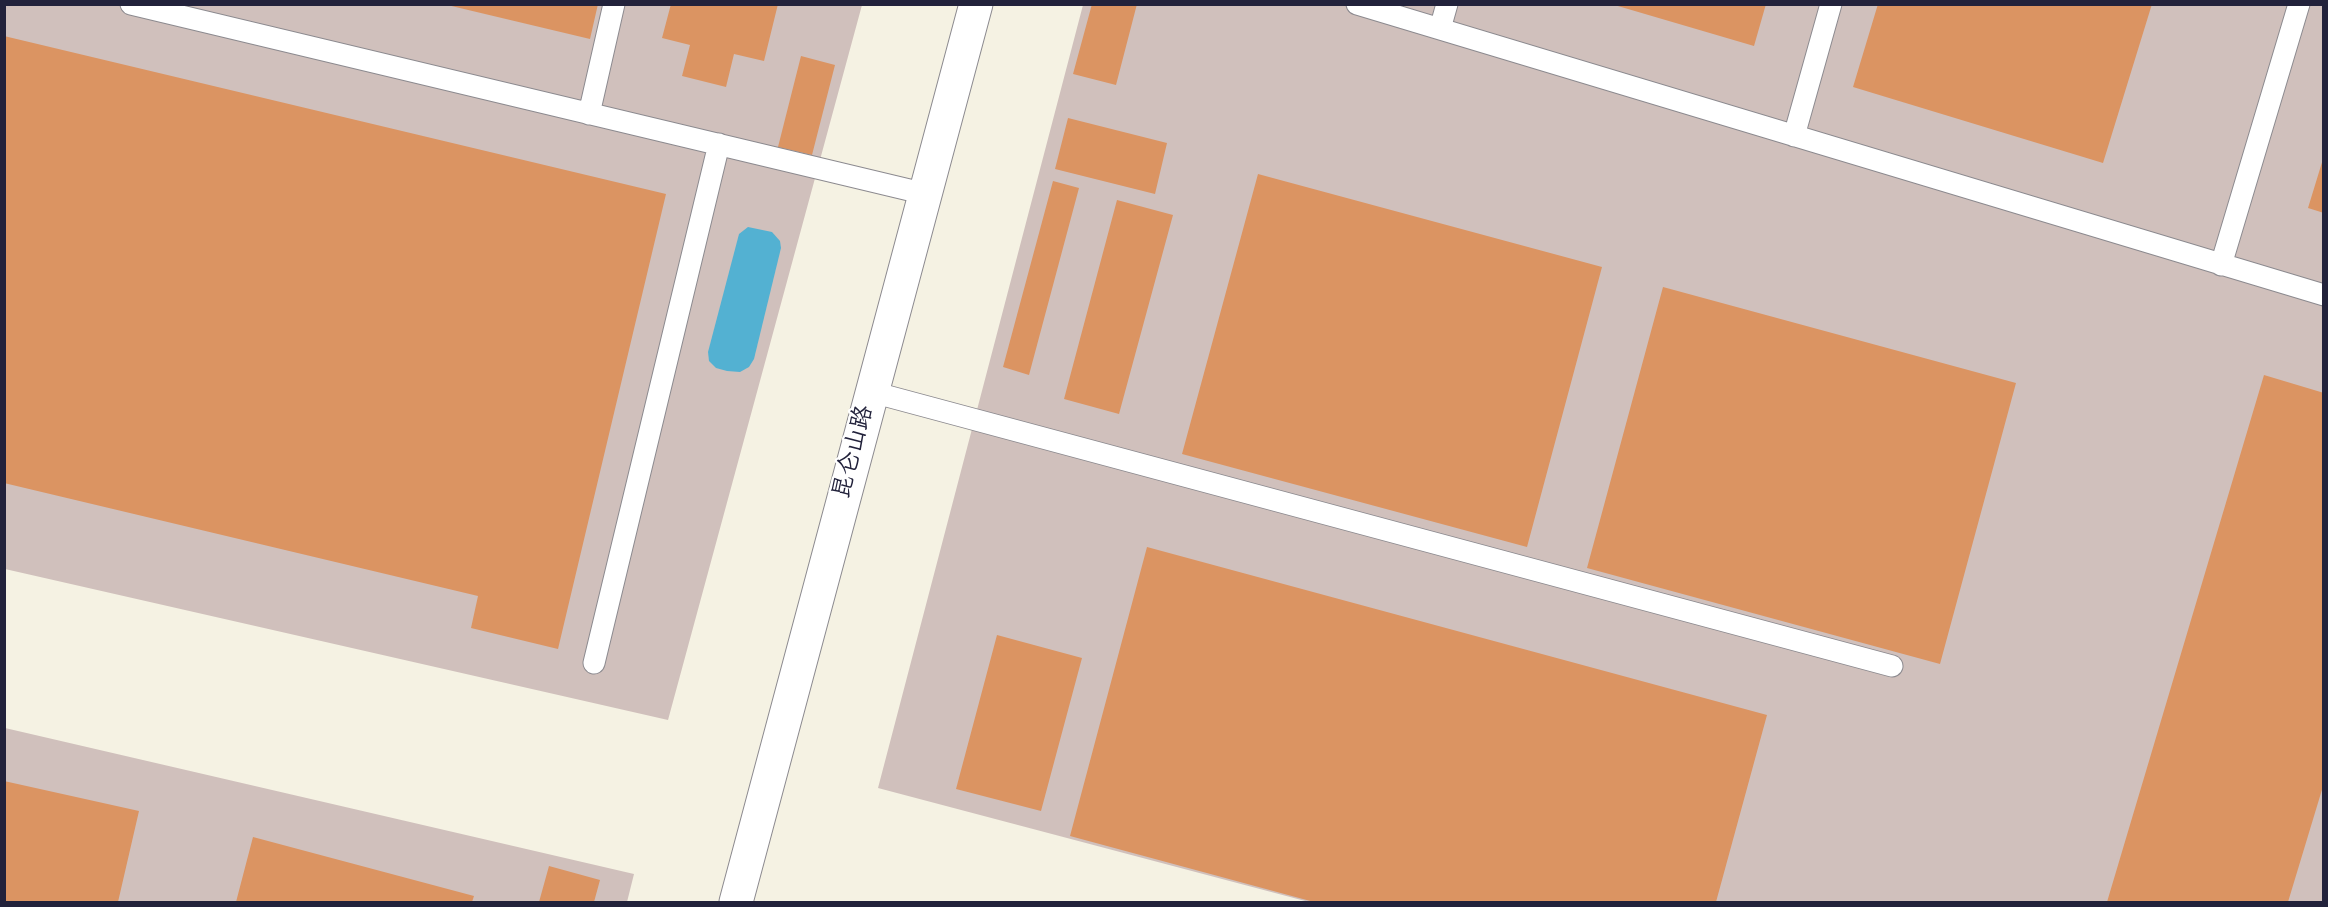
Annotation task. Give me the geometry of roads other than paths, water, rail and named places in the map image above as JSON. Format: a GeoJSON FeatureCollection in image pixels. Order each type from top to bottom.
{"type":"FeatureCollection","features":[{"type":"Feature","properties":{"kind":"street","name":"昆仑山路"},"geometry":{"type":"LineString","coordinates":[[736,903],[976,4]]}},
{"type":"Feature","properties":{"kind":"lane"},"geometry":{"type":"LineString","coordinates":[[131,4],[926,194]]}},
{"type":"Feature","properties":{"kind":"lane"},"geometry":{"type":"LineString","coordinates":[[589,114],[614,4]]}},
{"type":"Feature","properties":{"kind":"lane"},"geometry":{"type":"LineString","coordinates":[[1357,4],[2324,296]]}},
{"type":"Feature","properties":{"kind":"lane"},"geometry":{"type":"LineString","coordinates":[[1440,29],[1447,4]]}},
{"type":"Feature","properties":{"kind":"lane"},"geometry":{"type":"LineString","coordinates":[[1794,136],[1831,4]]}},
{"type":"Feature","properties":{"kind":"lane"},"geometry":{"type":"LineString","coordinates":[[2221,265],[2299,4]]}},
{"type":"Feature","properties":{"kind":"lane"},"geometry":{"type":"LineString","coordinates":[[594,663],[719,144]]}},
{"type":"Feature","properties":{"kind":"lane"},"geometry":{"type":"LineString","coordinates":[[872,392],[1892,666]]}},
{"type":"Feature","properties":{"kind":"water"},"geometry":{"type":"Polygon","coordinates":[[[748,227],[772,232],[780,241],[781,248],[754,359],[749,367],[740,372],[727,371],[716,368],[709,361],[708,352],[739,234],[748,227]]]}}]}
